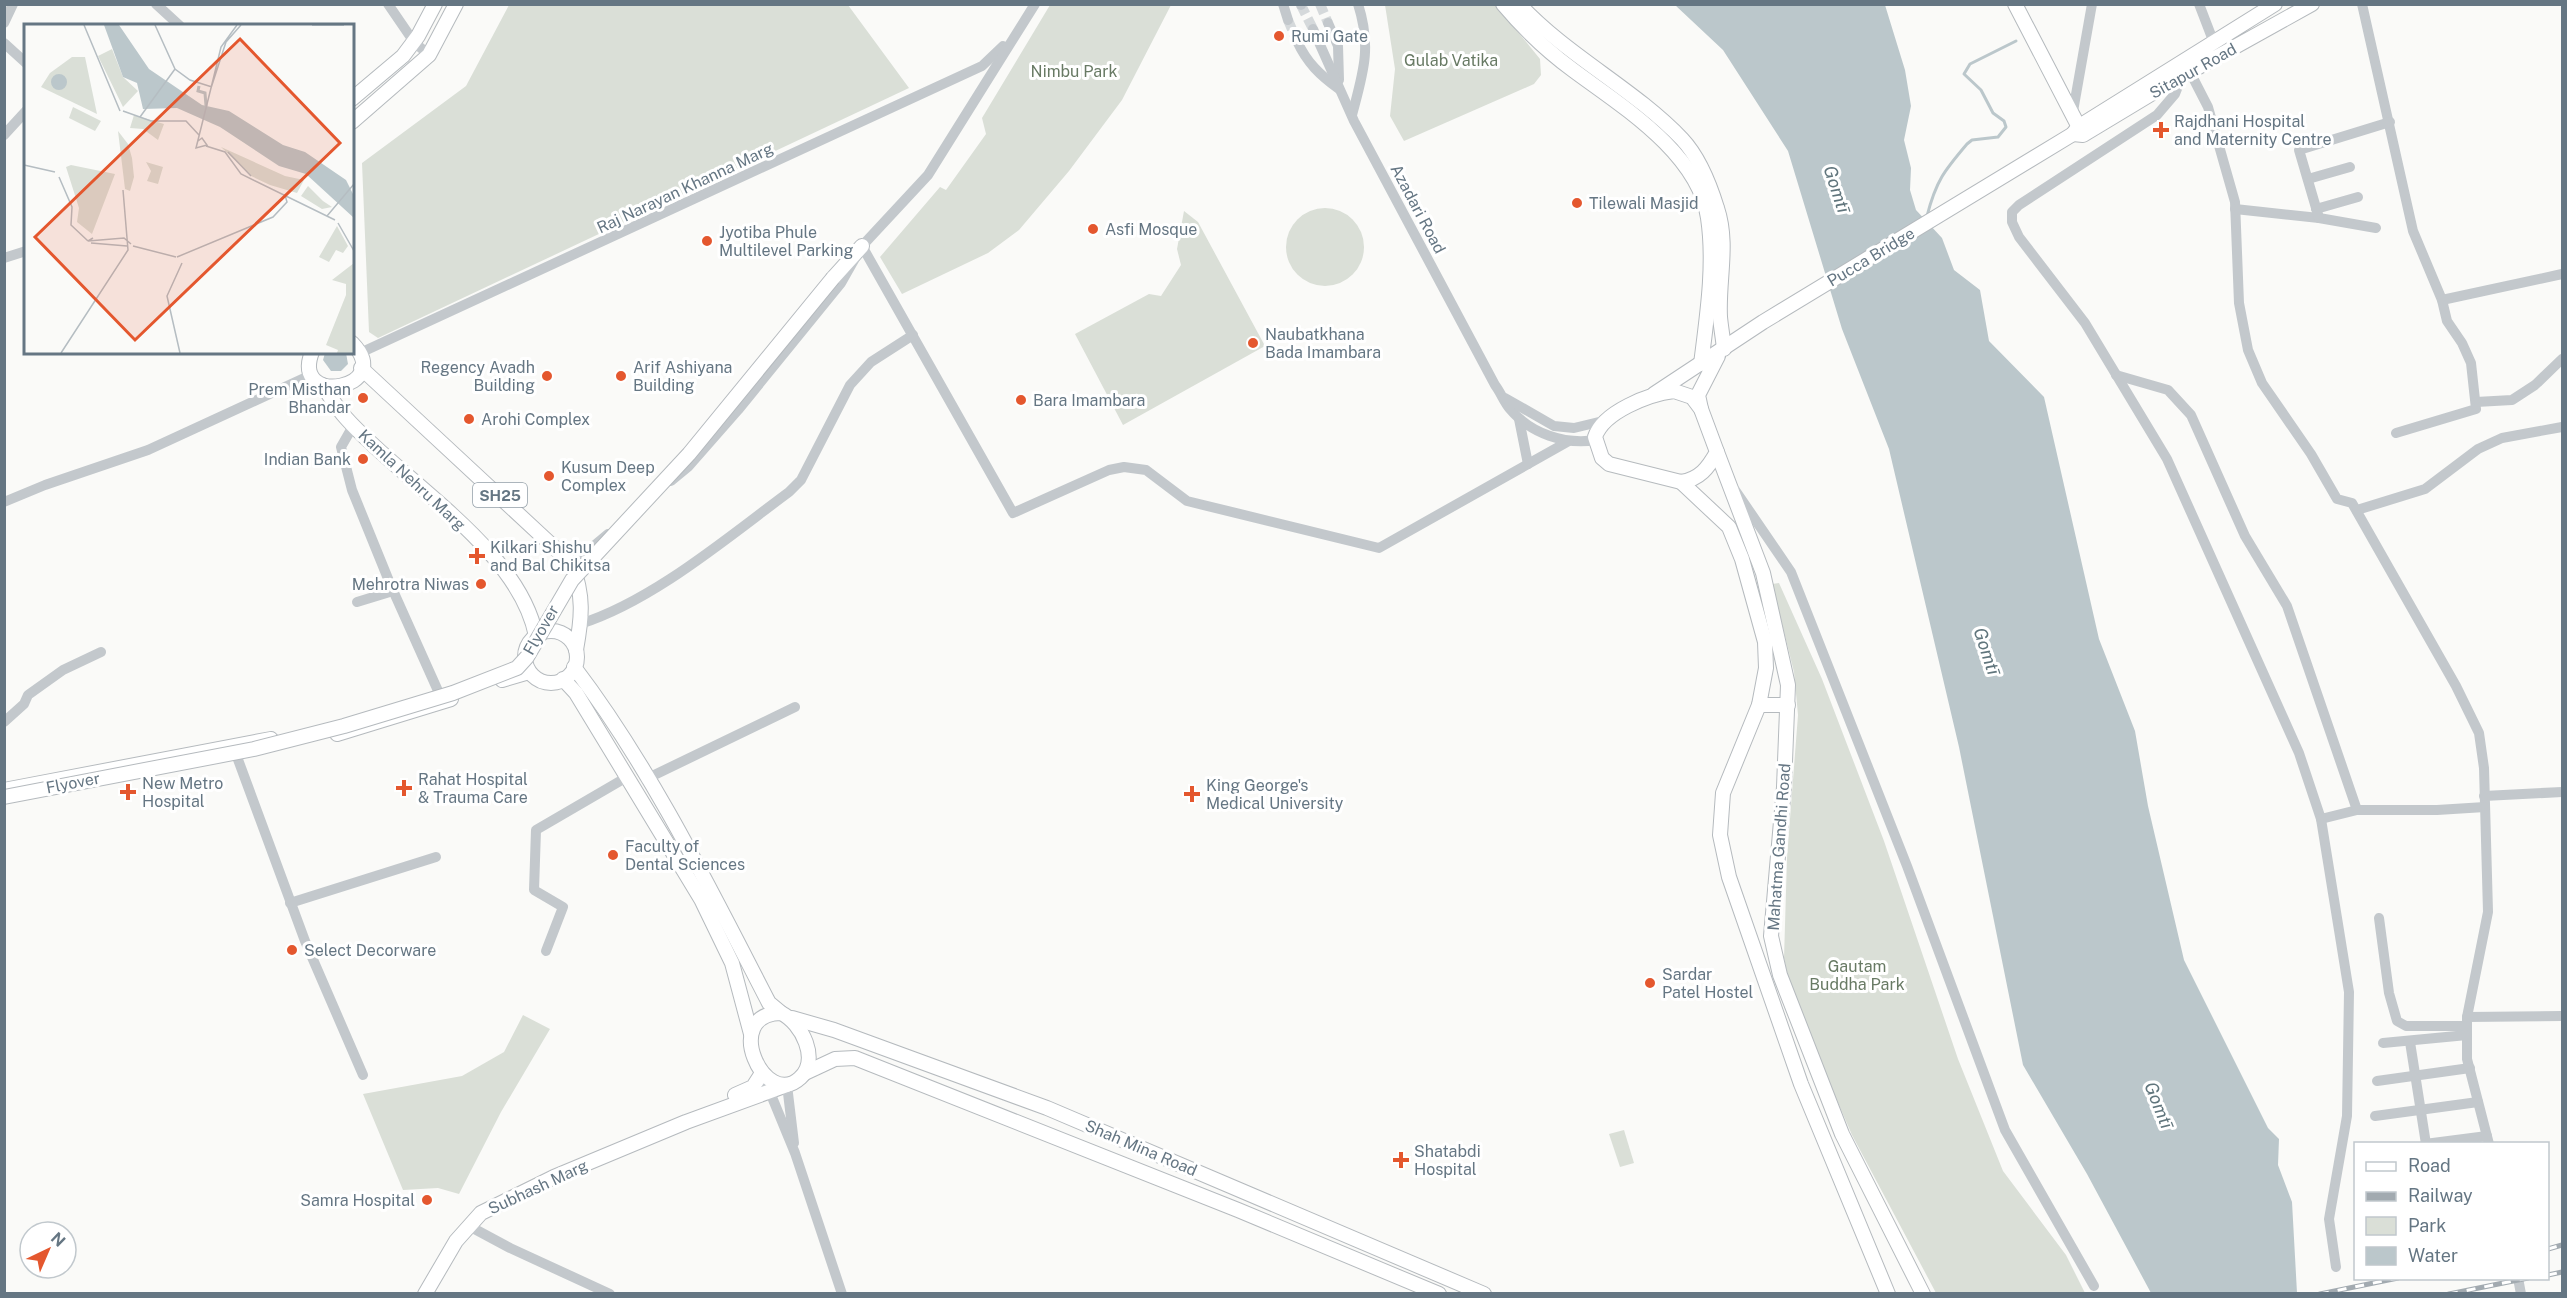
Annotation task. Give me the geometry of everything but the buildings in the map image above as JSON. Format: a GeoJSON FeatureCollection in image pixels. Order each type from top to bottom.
{"type":"FeatureCollection","features":[{"type":"Feature","properties":{"kind":"main road"},"geometry":{"type":"LineString","coordinates":[[354,97],[403,56],[414,42],[435,4]]}},
{"type":"Feature","properties":{"kind":"main road"},"geometry":{"type":"LineString","coordinates":[[354,120],[429,55],[456,4]]}},
{"type":"Feature","properties":{"kind":"main road"},"geometry":{"type":"LineString","coordinates":[[1503,4],[1525,30],[1581,68],[1638,101],[1683,140],[1702,170],[1718,208],[1723,241],[1720,315],[1722,350],[1698,395],[1717,452],[1706,471],[1681,482],[1609,464],[1602,458],[1596,440],[1603,421],[1654,394],[1722,350]]}},
{"type":"Feature","properties":{"kind":"main road"},"geometry":{"type":"LineString","coordinates":[[1519,4],[1581,68],[1654,131],[1677,156],[1702,194],[1708,218],[1709,268],[1701,364]]}},
{"type":"Feature","properties":{"kind":"main road"},"geometry":{"type":"LineString","coordinates":[[2015,4],[2077,128]]}},
{"type":"Feature","properties":{"kind":"main road","name":"Sitapur Road"},"geometry":{"type":"LineString","coordinates":[[1979,191],[2275,4]]}},
{"type":"Feature","properties":{"kind":"main road","name":"Sitapur Road"},"geometry":{"type":"LineString","coordinates":[[2077,128],[2186,74],[2312,4]]}},
{"type":"Feature","properties":{"kind":"main road","name":"Pucca Bridge"},"geometry":{"type":"LineString","coordinates":[[1722,350],[1763,322],[1979,191]]}},
{"type":"Feature","properties":{"kind":"main road","name":"Flyover"},"geometry":{"type":"LineString","coordinates":[[4,797],[254,749],[344,726],[453,693],[517,668],[527,657],[572,580],[689,454],[833,278],[862,246]]}},
{"type":"Feature","properties":{"kind":"main road"},"geometry":{"type":"LineString","coordinates":[[317,380],[331,388],[346,386],[358,376],[361,368],[356,348]]}},
{"type":"Feature","properties":{"kind":"main road","name":"SH25"},"geometry":{"type":"LineString","coordinates":[[311,354],[317,380]]}},
{"type":"Feature","properties":{"kind":"main road","name":"SH25"},"geometry":{"type":"LineString","coordinates":[[361,368],[572,564],[581,587],[580,624],[576,651]]}},
{"type":"Feature","properties":{"kind":"main road","name":"Kamla Nehru Marg"},"geometry":{"type":"LineString","coordinates":[[317,380],[353,426],[498,561],[529,613],[536,636]]}},
{"type":"Feature","properties":{"kind":"main road"},"geometry":{"type":"LineString","coordinates":[[1654,394],[1674,391],[1692,397],[1701,409]]}},
{"type":"Feature","properties":{"kind":"main road","name":"Mahatma Gandhi Road"},"geometry":{"type":"LineString","coordinates":[[1717,452],[1763,573],[1785,658],[1788,705],[1771,936],[1780,975],[1842,1134],[1923,1293]]}},
{"type":"Feature","properties":{"kind":"main road","name":"Mahatma Gandhi Road"},"geometry":{"type":"LineString","coordinates":[[1681,482],[1729,527],[1742,559],[1765,642],[1766,668],[1759,705],[1724,793],[1720,835],[1729,877],[1801,1084],[1882,1273],[1888,1293]]}},
{"type":"Feature","properties":{"kind":"main road"},"geometry":{"type":"LineString","coordinates":[[441,698],[514,663],[536,636],[555,632],[566,637],[576,651],[574,667],[563,679],[546,683],[529,672],[525,652]]}},
{"type":"Feature","properties":{"kind":"main road"},"geometry":{"type":"LineString","coordinates":[[563,679],[576,693],[627,777],[684,856],[701,899],[732,963],[751,1034],[751,1043],[762,1073],[770,1081],[787,1085],[798,1081],[805,1073],[808,1052],[798,1024],[770,1004],[684,856],[646,779],[603,706],[574,667]]}},
{"type":"Feature","properties":{"kind":"main road"},"geometry":{"type":"LineString","coordinates":[[4,804],[235,751],[334,723],[441,698],[529,672]]}},
{"type":"Feature","properties":{"kind":"main road"},"geometry":{"type":"LineString","coordinates":[[1759,705],[1788,705]]}},
{"type":"Feature","properties":{"kind":"main road"},"geometry":{"type":"LineString","coordinates":[[4,790],[235,751]]}},
{"type":"Feature","properties":{"kind":"main road"},"geometry":{"type":"LineString","coordinates":[[1752,943],[1771,936]]}},
{"type":"Feature","properties":{"kind":"main road"},"geometry":{"type":"LineString","coordinates":[[751,1034],[762,1017],[787,1016]]}},
{"type":"Feature","properties":{"kind":"main road","name":"Shah Mina Road"},"geometry":{"type":"LineString","coordinates":[[787,1016],[834,1029],[979,1083],[1153,1153],[1484,1293]]}},
{"type":"Feature","properties":{"kind":"main road","name":"Shah Mina Road"},"geometry":{"type":"LineString","coordinates":[[805,1073],[835,1059],[855,1058],[1238,1210],[1439,1293]]}},
{"type":"Feature","properties":{"kind":"main road","name":"Subhash Marg"},"geometry":{"type":"LineString","coordinates":[[686,1122],[701,1110],[753,1088],[762,1073]]}},
{"type":"Feature","properties":{"kind":"main road"},"geometry":{"type":"LineString","coordinates":[[971,1104],[979,1083]]}},
{"type":"Feature","properties":{"kind":"main road","name":"Subhash Marg"},"geometry":{"type":"LineString","coordinates":[[425,1293],[456,1241],[481,1213],[554,1177],[686,1122],[787,1085]]}},
{"type":"Feature","properties":{"kind":"main road"},"geometry":{"type":"LineString","coordinates":[[1146,1174],[1153,1153]]}},
{"type":"Feature","properties":{"kind":"main road"},"geometry":{"type":"LineString","coordinates":[[1238,1210],[1245,1192]]}},
{"type":"Feature","properties":{"kind":"main road"},"geometry":{"type":"LineString","coordinates":[[1383,1269],[1390,1252]]}},
{"type":"Feature","properties":{"kind":"main road"},"geometry":{"type":"LineString","coordinates":[[1880,1293],[1882,1273]]}},
{"type":"Feature","properties":{"kind":"street"},"geometry":{"type":"LineString","coordinates":[[4,23],[13,4]]}},
{"type":"Feature","properties":{"kind":"street"},"geometry":{"type":"LineString","coordinates":[[156,4],[174,24]]}},
{"type":"Feature","properties":{"kind":"street"},"geometry":{"type":"LineString","coordinates":[[388,4],[414,42],[429,55]]}},
{"type":"Feature","properties":{"kind":"street"},"geometry":{"type":"LineString","coordinates":[[572,564],[695,459],[841,283],[862,246],[928,175],[1035,4]]}},
{"type":"Feature","properties":{"kind":"street"},"geometry":{"type":"LineString","coordinates":[[1284,4],[1288,20]]}},
{"type":"Feature","properties":{"kind":"street"},"geometry":{"type":"LineString","coordinates":[[1352,116],[1366,55],[1367,30],[1358,4]]}},
{"type":"Feature","properties":{"kind":"street"},"geometry":{"type":"LineString","coordinates":[[2077,128],[2092,4]]}},
{"type":"Feature","properties":{"kind":"street"},"geometry":{"type":"LineString","coordinates":[[2199,4],[2214,43]]}},
{"type":"Feature","properties":{"kind":"street"},"geometry":{"type":"LineString","coordinates":[[2362,4],[2413,231],[2442,300],[2447,321],[2462,343],[2471,363],[2476,402],[2476,409],[2396,433]]}},
{"type":"Feature","properties":{"kind":"street"},"geometry":{"type":"LineString","coordinates":[[1328,23],[1338,46],[1340,89]]}},
{"type":"Feature","properties":{"kind":"street"},"geometry":{"type":"LineString","coordinates":[[1313,29],[1340,89]]}},
{"type":"Feature","properties":{"kind":"street","name":"Raj Narayan Khanna Marg"},"geometry":{"type":"LineString","coordinates":[[356,348],[982,66],[1013,37]]}},
{"type":"Feature","properties":{"kind":"street","name":"Azadari Road"},"geometry":{"type":"LineString","coordinates":[[1297,41],[1304,56],[1317,72],[1340,89],[1352,116],[1495,386],[1505,398],[1507,406],[1519,418]]}},
{"type":"Feature","properties":{"kind":"street"},"geometry":{"type":"LineString","coordinates":[[4,43],[24,61]]}},
{"type":"Feature","properties":{"kind":"street"},"geometry":{"type":"LineString","coordinates":[[2336,1267],[2328,1219],[2346,1116],[2349,992],[2321,819],[2300,753],[2167,459],[2085,323],[2019,237],[2012,222],[2012,212],[2157,115],[2175,94],[2186,74],[2208,107],[2225,160],[2235,209],[2239,303],[2248,350],[2264,385],[2311,454],[2337,499],[2352,503],[2456,686],[2479,733],[2488,912],[2467,1026],[2470,1068],[2488,1140],[2447,1142]]}},
{"type":"Feature","properties":{"kind":"street"},"geometry":{"type":"LineString","coordinates":[[4,135],[24,113]]}},
{"type":"Feature","properties":{"kind":"street"},"geometry":{"type":"LineString","coordinates":[[2318,214],[2300,150],[2390,122]]}},
{"type":"Feature","properties":{"kind":"street"},"geometry":{"type":"LineString","coordinates":[[2308,179],[2350,167]]}},
{"type":"Feature","properties":{"kind":"street"},"geometry":{"type":"LineString","coordinates":[[2318,214],[2358,197]]}},
{"type":"Feature","properties":{"kind":"street"},"geometry":{"type":"LineString","coordinates":[[2235,209],[2318,214],[2376,228]]}},
{"type":"Feature","properties":{"kind":"street"},"geometry":{"type":"LineString","coordinates":[[862,246],[1013,513],[1100,474],[1124,467],[1146,470],[1187,501],[1379,548],[1569,441]]}},
{"type":"Feature","properties":{"kind":"street"},"geometry":{"type":"LineString","coordinates":[[4,258],[24,252]]}},
{"type":"Feature","properties":{"kind":"street"},"geometry":{"type":"LineString","coordinates":[[2442,300],[2562,274]]}},
{"type":"Feature","properties":{"kind":"street"},"geometry":{"type":"LineString","coordinates":[[580,624],[610,614],[687,566],[789,492],[801,480],[850,385],[871,362],[913,334]]}},
{"type":"Feature","properties":{"kind":"street"},"geometry":{"type":"LineString","coordinates":[[2476,402],[2512,400],[2535,385],[2562,358]]}},
{"type":"Feature","properties":{"kind":"street"},"geometry":{"type":"LineString","coordinates":[[2116,375],[2168,390],[2191,415],[2245,536],[2287,606],[2357,810]]}},
{"type":"Feature","properties":{"kind":"street"},"geometry":{"type":"LineString","coordinates":[[4,502],[45,485],[148,450],[317,380]]}},
{"type":"Feature","properties":{"kind":"street"},"geometry":{"type":"LineString","coordinates":[[1505,398],[1554,426],[1574,428],[1603,421]]}},
{"type":"Feature","properties":{"kind":"street"},"geometry":{"type":"LineString","coordinates":[[1519,418],[1528,464]]}},
{"type":"Feature","properties":{"kind":"street"},"geometry":{"type":"LineString","coordinates":[[1519,418],[1550,437],[1569,441],[1596,440]]}},
{"type":"Feature","properties":{"kind":"street"},"geometry":{"type":"LineString","coordinates":[[353,426],[341,447],[352,490],[393,591],[441,698]]}},
{"type":"Feature","properties":{"kind":"street"},"geometry":{"type":"LineString","coordinates":[[2356,510],[2425,489],[2478,449],[2502,438],[2562,427]]}},
{"type":"Feature","properties":{"kind":"street"},"geometry":{"type":"LineString","coordinates":[[1728,480],[1791,572],[1907,866],[2005,1130],[2094,1286]]}},
{"type":"Feature","properties":{"kind":"street"},"geometry":{"type":"LineString","coordinates":[[357,602],[393,591]]}},
{"type":"Feature","properties":{"kind":"street"},"geometry":{"type":"LineString","coordinates":[[4,722],[37,689],[63,670],[101,652]]}},
{"type":"Feature","properties":{"kind":"street"},"geometry":{"type":"LineString","coordinates":[[646,779],[795,706]]}},
{"type":"Feature","properties":{"kind":"street"},"geometry":{"type":"LineString","coordinates":[[235,751],[290,903],[363,1075]]}},
{"type":"Feature","properties":{"kind":"street"},"geometry":{"type":"LineString","coordinates":[[546,951],[563,907],[534,890],[536,830],[627,777]]}},
{"type":"Feature","properties":{"kind":"street"},"geometry":{"type":"LineString","coordinates":[[2321,819],[2357,810],[2437,810],[2562,792]]}},
{"type":"Feature","properties":{"kind":"street"},"geometry":{"type":"LineString","coordinates":[[290,903],[436,857]]}},
{"type":"Feature","properties":{"kind":"street"},"geometry":{"type":"LineString","coordinates":[[2379,918],[2389,993],[2397,1021],[2406,1026],[2467,1026],[2562,1016]]}},
{"type":"Feature","properties":{"kind":"street"},"geometry":{"type":"LineString","coordinates":[[2383,1044],[2410,1042],[2467,1026]]}},
{"type":"Feature","properties":{"kind":"street"},"geometry":{"type":"LineString","coordinates":[[2410,1042],[2426,1142]]}},
{"type":"Feature","properties":{"kind":"street"},"geometry":{"type":"LineString","coordinates":[[2376,1081],[2470,1068]]}},
{"type":"Feature","properties":{"kind":"street"},"geometry":{"type":"LineString","coordinates":[[762,1073],[795,1153],[842,1293]]}},
{"type":"Feature","properties":{"kind":"street"},"geometry":{"type":"LineString","coordinates":[[787,1085],[795,1153]]}},
{"type":"Feature","properties":{"kind":"street"},"geometry":{"type":"LineString","coordinates":[[2375,1116],[2478,1102]]}},
{"type":"Feature","properties":{"kind":"street"},"geometry":{"type":"LineString","coordinates":[[469,1226],[510,1248],[610,1293]]}},
{"type":"Feature","properties":{"kind":"green space"},"geometry":{"type":"Polygon","coordinates":[[[509,5],[848,5],[909,88],[378,338],[369,332],[362,163],[466,86],[509,5]]]}},
{"type":"Feature","properties":{"kind":"green space","name":"Nimbu Park"},"geometry":{"type":"Polygon","coordinates":[[[1050,5],[1171,5],[1122,100],[1069,171],[1019,230],[988,253],[902,294],[880,257],[940,187],[946,190],[986,134],[982,118],[1050,5]]]}},
{"type":"Feature","properties":{"kind":"green space","name":"Gulab Vatika"},"geometry":{"type":"Polygon","coordinates":[[[1385,5],[1496,5],[1540,59],[1541,75],[1534,84],[1404,141],[1390,116],[1395,69],[1385,5]]]}},
{"type":"Feature","properties":{"kind":"green space"},"geometry":{"type":"Polygon","coordinates":[[[1325,208],[1340,211],[1353,219],[1361,232],[1364,247],[1361,262],[1353,275],[1340,283],[1325,286],[1310,283],[1297,275],[1289,262],[1286,247],[1289,232],[1297,219],[1310,211],[1325,208]]]}},
{"type":"Feature","properties":{"kind":"green space"},"geometry":{"type":"Polygon","coordinates":[[[1184,211],[1198,222],[1265,346],[1123,425],[1075,334],[1149,294],[1161,296],[1181,265],[1177,249],[1184,211]]]}},
{"type":"Feature","properties":{"kind":"green space","name":"Gautam Buddha Park"},"geometry":{"type":"Polygon","coordinates":[[[1779,583],[1822,679],[1884,841],[1958,1059],[2003,1171],[2066,1255],[2085,1293],[1936,1293],[1852,1135],[1792,996],[1784,958],[1787,858],[1798,715],[1794,672],[1772,584],[1779,583]]]}},
{"type":"Feature","properties":{"kind":"green space"},"geometry":{"type":"Polygon","coordinates":[[[523,1015],[550,1029],[501,1112],[459,1194],[438,1188],[403,1190],[363,1094],[462,1076],[504,1052],[523,1015]]]}},
{"type":"Feature","properties":{"kind":"green space"},"geometry":{"type":"Polygon","coordinates":[[[1624,1130],[1634,1163],[1620,1167],[1609,1134],[1624,1130]]]}},
{"type":"Feature","properties":{"kind":"water","name":"Gomtī"},"geometry":{"type":"Polygon","coordinates":[[[1675,5],[1885,5],[1905,70],[1911,106],[1904,140],[1911,168],[1910,190],[1916,210],[1942,238],[1954,270],[1980,290],[1989,341],[2044,397],[2099,639],[2135,731],[2148,806],[2184,960],[2268,1128],[2279,1139],[2278,1165],[2292,1202],[2297,1293],[2151,1293],[2087,1174],[2023,1065],[1959,747],[1889,449],[1842,329],[1788,151],[1723,50],[1675,5]]]}},
{"type":"Feature","properties":{"kind":"water"},"geometry":{"type":"Polygon","coordinates":[[[325,354],[346,354],[348,364],[341,371],[331,371],[323,360],[325,354]]]}},
{"type":"Feature","properties":{"kind":"waterway"},"geometry":{"type":"LineString","coordinates":[[1927,216],[1942,177],[1967,144],[1972,140],[1998,137],[2006,127],[2004,121],[1993,113],[1981,90],[1964,74],[1970,64],[2016,41]]}},
{"type":"Feature","properties":{"kind":"tunnel"},"geometry":{"type":"LineString","coordinates":[[1320,4],[1328,23]]}},
{"type":"Feature","properties":{"kind":"tunnel"},"geometry":{"type":"LineString","coordinates":[[1301,5],[1313,29]]}},
{"type":"Feature","properties":{"kind":"tunnel"},"geometry":{"type":"LineString","coordinates":[[1288,20],[1297,41]]}},
{"type":"Feature","properties":{"kind":"railway"},"geometry":{"type":"LineString","coordinates":[[2549,1249],[2562,1245]]}},
{"type":"Feature","properties":{"kind":"railway"},"geometry":{"type":"LineString","coordinates":[[2549,1275],[2562,1272]]}},
{"type":"Feature","properties":{"kind":"railway"},"geometry":{"type":"LineString","coordinates":[[2320,1294],[2388,1280]]}},
{"type":"Feature","properties":{"kind":"railway"},"geometry":{"type":"LineString","coordinates":[[2449,1294],[2518,1280]]}},
{"type":"Feature","properties":{"kind":"place","name":"Rumi Gate"},"geometry":{"type":"Point","coordinates":[1279,36]}},
{"type":"Feature","properties":{"kind":"place","name":"Rajdhani Hospital and Maternity Centre"},"geometry":{"type":"Point","coordinates":[2161,130]}},
{"type":"Feature","properties":{"kind":"place","name":"Tilewali Masjid"},"geometry":{"type":"Point","coordinates":[1577,203]}},
{"type":"Feature","properties":{"kind":"place","name":"Asfi Mosque"},"geometry":{"type":"Point","coordinates":[1093,229]}},
{"type":"Feature","properties":{"kind":"place","name":"Jyotiba Phule Multilevel Parking"},"geometry":{"type":"Point","coordinates":[707,241]}},
{"type":"Feature","properties":{"kind":"place","name":"Naubatkhana Bada Imambara"},"geometry":{"type":"Point","coordinates":[1253,343]}},
{"type":"Feature","properties":{"kind":"place","name":"Regency Avadh Building"},"geometry":{"type":"Point","coordinates":[547,376]}},
{"type":"Feature","properties":{"kind":"place","name":"Arif Ashiyana Building"},"geometry":{"type":"Point","coordinates":[621,376]}},
{"type":"Feature","properties":{"kind":"place","name":"Prem Misthan Bhandar"},"geometry":{"type":"Point","coordinates":[363,398]}},
{"type":"Feature","properties":{"kind":"place","name":"Bara Imambara"},"geometry":{"type":"Point","coordinates":[1021,400]}},
{"type":"Feature","properties":{"kind":"place","name":"Arohi Complex"},"geometry":{"type":"Point","coordinates":[469,419]}},
{"type":"Feature","properties":{"kind":"place","name":"Indian Bank"},"geometry":{"type":"Point","coordinates":[363,459]}},
{"type":"Feature","properties":{"kind":"place","name":"Kusum Deep Complex"},"geometry":{"type":"Point","coordinates":[549,476]}},
{"type":"Feature","properties":{"kind":"place","name":"Kilkari Shishu and Bal Chikitsa"},"geometry":{"type":"Point","coordinates":[477,556]}},
{"type":"Feature","properties":{"kind":"place","name":"Mehrotra Niwas"},"geometry":{"type":"Point","coordinates":[481,584]}},
{"type":"Feature","properties":{"kind":"place","name":"Rahat Hospital & Trauma Care"},"geometry":{"type":"Point","coordinates":[404,788]}},
{"type":"Feature","properties":{"kind":"place","name":"New Metro Hospital"},"geometry":{"type":"Point","coordinates":[128,792]}},
{"type":"Feature","properties":{"kind":"place","name":"King George's Medical University"},"geometry":{"type":"Point","coordinates":[1192,794]}},
{"type":"Feature","properties":{"kind":"place","name":"Faculty of Dental Sciences"},"geometry":{"type":"Point","coordinates":[613,855]}},
{"type":"Feature","properties":{"kind":"place","name":"Select Decorware"},"geometry":{"type":"Point","coordinates":[292,950]}},
{"type":"Feature","properties":{"kind":"place","name":"Sardar Patel Hostel"},"geometry":{"type":"Point","coordinates":[1650,983]}},
{"type":"Feature","properties":{"kind":"place","name":"Shatabdi Hospital"},"geometry":{"type":"Point","coordinates":[1401,1160]}},
{"type":"Feature","properties":{"kind":"place","name":"Samra Hospital"},"geometry":{"type":"Point","coordinates":[427,1200]}}]}
